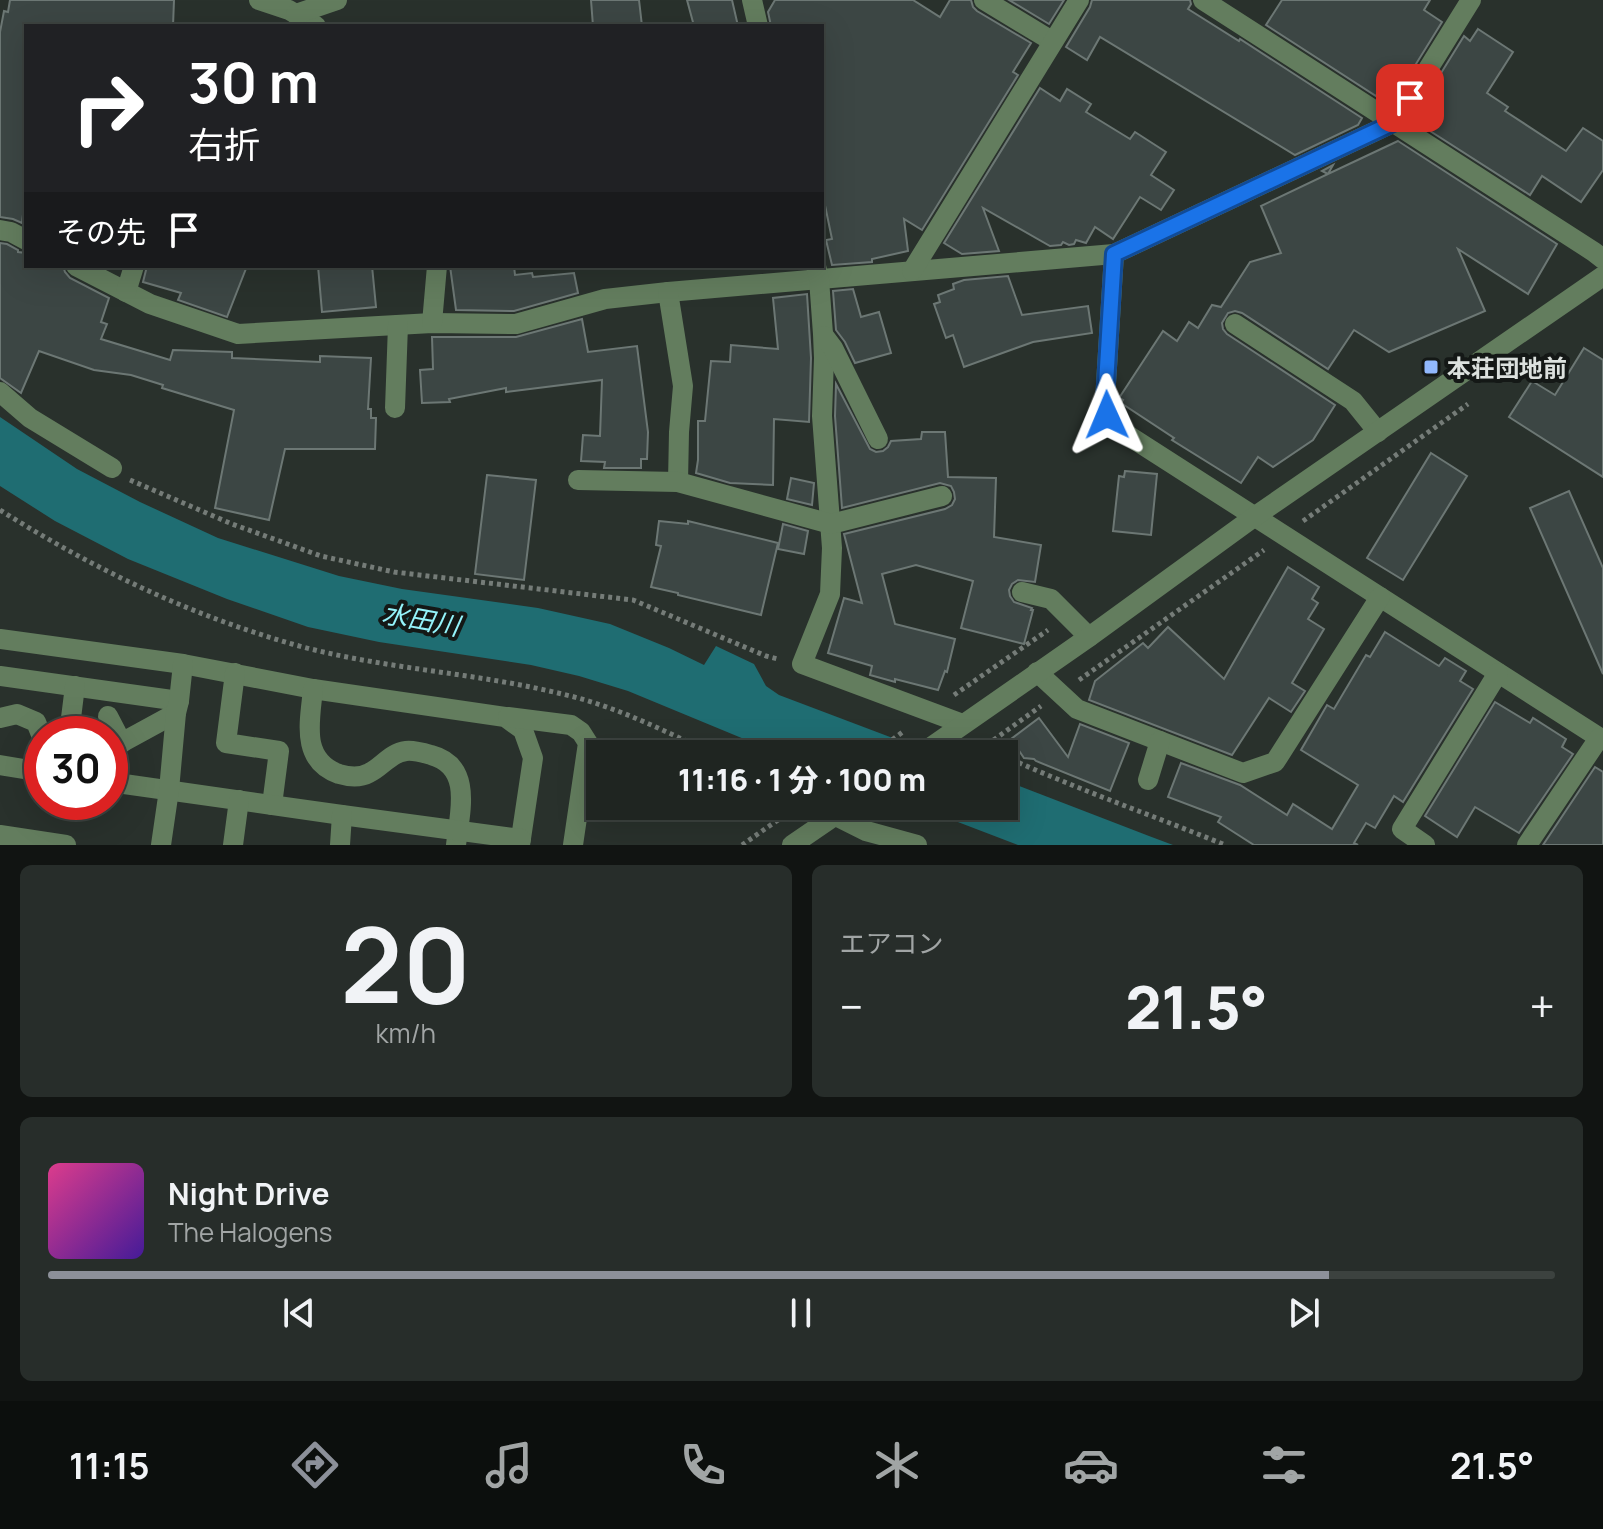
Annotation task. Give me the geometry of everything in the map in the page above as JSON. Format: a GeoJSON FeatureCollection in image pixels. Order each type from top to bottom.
{"type":"FeatureCollection","features":[{"type":"Feature","properties":{"kind":"street"},"geometry":{"type":"LineString","coordinates":[[259,0],[313,24]]}},
{"type":"Feature","properties":{"kind":"street"},"geometry":{"type":"LineString","coordinates":[[296,14],[337,0]]}},
{"type":"Feature","properties":{"kind":"street"},"geometry":{"type":"LineString","coordinates":[[752,0],[758,24]]}},
{"type":"Feature","properties":{"kind":"street"},"geometry":{"type":"LineString","coordinates":[[984,0],[1052,41]]}},
{"type":"Feature","properties":{"kind":"street"},"geometry":{"type":"LineString","coordinates":[[912,271],[1079,0]]}},
{"type":"Feature","properties":{"kind":"street"},"geometry":{"type":"LineString","coordinates":[[1203,0],[1603,259]]}},
{"type":"Feature","properties":{"kind":"street"},"geometry":{"type":"LineString","coordinates":[[80,268],[150,304],[238,334],[432,323],[516,324],[605,299],[817,273],[912,271],[1114,254],[1395,122],[1470,0]]}},
{"type":"Feature","properties":{"kind":"street"},"geometry":{"type":"LineString","coordinates":[[0,230],[24,239]]}},
{"type":"Feature","properties":{"kind":"street"},"geometry":{"type":"LineString","coordinates":[[1114,254],[1105,400],[1107,415],[1115,427],[1601,739],[1527,845]]}},
{"type":"Feature","properties":{"kind":"street"},"geometry":{"type":"LineString","coordinates":[[126,292],[133,268]]}},
{"type":"Feature","properties":{"kind":"street"},"geometry":{"type":"LineString","coordinates":[[432,323],[437,268]]}},
{"type":"Feature","properties":{"kind":"street"},"geometry":{"type":"LineString","coordinates":[[817,273],[824,358],[822,416],[832,548],[830,594],[802,664],[963,724]]}},
{"type":"Feature","properties":{"kind":"street"},"geometry":{"type":"LineString","coordinates":[[941,740],[1254,517],[1603,276]]}},
{"type":"Feature","properties":{"kind":"street"},"geometry":{"type":"LineString","coordinates":[[668,292],[683,386],[678,482]]}},
{"type":"Feature","properties":{"kind":"street"},"geometry":{"type":"LineString","coordinates":[[1235,324],[1353,401],[1378,432]]}},
{"type":"Feature","properties":{"kind":"street"},"geometry":{"type":"LineString","coordinates":[[395,408],[398,325]]}},
{"type":"Feature","properties":{"kind":"street"},"geometry":{"type":"LineString","coordinates":[[823,334],[878,439]]}},
{"type":"Feature","properties":{"kind":"street"},"geometry":{"type":"LineString","coordinates":[[0,392],[30,418],[112,468]]}},
{"type":"Feature","properties":{"kind":"street"},"geometry":{"type":"LineString","coordinates":[[578,480],[678,482],[831,524],[942,496]]}},
{"type":"Feature","properties":{"kind":"street"},"geometry":{"type":"LineString","coordinates":[[1022,592],[1051,599],[1089,637]]}},
{"type":"Feature","properties":{"kind":"street"},"geometry":{"type":"LineString","coordinates":[[1037,672],[1077,709],[1243,773],[1275,762],[1380,597]]}},
{"type":"Feature","properties":{"kind":"street"},"geometry":{"type":"LineString","coordinates":[[0,639],[183,664],[313,689],[571,725],[581,732],[588,743],[573,845]]}},
{"type":"Feature","properties":{"kind":"street"},"geometry":{"type":"LineString","coordinates":[[161,845],[183,664]]}},
{"type":"Feature","properties":{"kind":"street"},"geometry":{"type":"LineString","coordinates":[[235,673],[226,743],[279,751],[272,805]]}},
{"type":"Feature","properties":{"kind":"street"},"geometry":{"type":"LineString","coordinates":[[1425,845],[1402,829],[1498,673]]}},
{"type":"Feature","properties":{"kind":"street"},"geometry":{"type":"LineString","coordinates":[[0,676],[75,686],[177,707]]}},
{"type":"Feature","properties":{"kind":"street"},"geometry":{"type":"LineString","coordinates":[[71,716],[75,686]]}},
{"type":"Feature","properties":{"kind":"street"},"geometry":{"type":"LineString","coordinates":[[313,689],[309,741],[327,770],[347,777],[360,776],[371,772],[387,758],[407,751],[442,759],[456,771],[461,788],[457,838]]}},
{"type":"Feature","properties":{"kind":"street"},"geometry":{"type":"LineString","coordinates":[[128,738],[177,707]]}},
{"type":"Feature","properties":{"kind":"street"},"geometry":{"type":"LineString","coordinates":[[0,718],[17,714],[24,717]]}},
{"type":"Feature","properties":{"kind":"street"},"geometry":{"type":"LineString","coordinates":[[128,784],[342,815],[457,838],[521,842],[533,758],[523,730],[505,717]]}},
{"type":"Feature","properties":{"kind":"street"},"geometry":{"type":"LineString","coordinates":[[1148,780],[1160,741]]}},
{"type":"Feature","properties":{"kind":"street"},"geometry":{"type":"LineString","coordinates":[[1,771],[24,772]]}},
{"type":"Feature","properties":{"kind":"street"},"geometry":{"type":"LineString","coordinates":[[233,845],[239,800]]}},
{"type":"Feature","properties":{"kind":"street"},"geometry":{"type":"LineString","coordinates":[[340,845],[342,815]]}},
{"type":"Feature","properties":{"kind":"street"},"geometry":{"type":"LineString","coordinates":[[792,845],[829,820]]}},
{"type":"Feature","properties":{"kind":"street"},"geometry":{"type":"LineString","coordinates":[[853,820],[866,831],[917,845]]}},
{"type":"Feature","properties":{"kind":"street"},"geometry":{"type":"LineString","coordinates":[[0,835],[66,845]]}},
{"type":"Feature","properties":{"kind":"path"},"geometry":{"type":"LineString","coordinates":[[1299,524],[1476,398]]}},
{"type":"Feature","properties":{"kind":"path"},"geometry":{"type":"LineString","coordinates":[[112,468],[150,490],[321,556],[394,572],[633,600],[766,656],[802,664]]}},
{"type":"Feature","properties":{"kind":"path"},"geometry":{"type":"LineString","coordinates":[[0,510],[112,575],[202,615],[294,645],[392,666],[505,682],[561,694],[613,708],[683,740]]}},
{"type":"Feature","properties":{"kind":"path"},"geometry":{"type":"LineString","coordinates":[[992,740],[1270,546]]}},
{"type":"Feature","properties":{"kind":"path"},"geometry":{"type":"LineString","coordinates":[[893,740],[911,727]]}},
{"type":"Feature","properties":{"kind":"path"},"geometry":{"type":"LineString","coordinates":[[1018,762],[1063,783],[1225,845]]}},
{"type":"Feature","properties":{"kind":"path"},"geometry":{"type":"LineString","coordinates":[[742,845],[778,820]]}},
{"type":"Feature","properties":{"kind":"water","name":"水田川"},"geometry":{"type":"Polygon","coordinates":[[[0,417],[77,469],[218,538],[339,576],[402,589],[538,608],[610,624],[704,665],[716,646],[754,664],[766,686],[779,695],[898,740],[746,740],[628,691],[579,676],[308,627],[227,599],[128,559],[55,521],[0,486],[0,417]]]}},
{"type":"Feature","properties":{"kind":"water"},"geometry":{"type":"Polygon","coordinates":[[[1018,785],[1173,845],[1018,845],[953,820],[1018,820],[1018,785]]]}},
{"type":"Feature","properties":{"kind":"building"},"geometry":{"type":"Polygon","coordinates":[[[10,0],[174,0],[173,24],[24,24],[22,223],[0,217],[0,32],[4,11],[8,12],[10,0]]]}},
{"type":"Feature","properties":{"kind":"building"},"geometry":{"type":"Polygon","coordinates":[[[591,0],[639,0],[642,24],[593,24],[591,0]]]}},
{"type":"Feature","properties":{"kind":"building"},"geometry":{"type":"Polygon","coordinates":[[[687,0],[732,0],[738,24],[693,24],[687,0]]]}},
{"type":"Feature","properties":{"kind":"building"},"geometry":{"type":"Polygon","coordinates":[[[775,0],[913,0],[940,17],[950,0],[971,0],[977,11],[1031,43],[1013,72],[1018,75],[922,230],[904,219],[908,251],[872,259],[872,262],[832,265],[826,240],[832,239],[824,201],[824,24],[771,24],[768,12],[775,0]]]}},
{"type":"Feature","properties":{"kind":"building"},"geometry":{"type":"Polygon","coordinates":[[[1009,0],[1064,0],[1049,24],[1009,0]]]}},
{"type":"Feature","properties":{"kind":"building"},"geometry":{"type":"Polygon","coordinates":[[[1092,0],[1190,0],[1188,9],[1362,118],[1358,125],[1295,155],[1100,37],[1087,60],[1066,47],[1092,0]]]}},
{"type":"Feature","properties":{"kind":"building"},"geometry":{"type":"Polygon","coordinates":[[[1282,0],[1430,0],[1424,10],[1442,22],[1398,93],[1383,84],[1376,96],[1266,25],[1282,0]]]}},
{"type":"Feature","properties":{"kind":"building"},"geometry":{"type":"Polygon","coordinates":[[[1478,29],[1513,52],[1487,93],[1508,107],[1505,111],[1566,151],[1583,128],[1603,141],[1603,170],[1581,202],[1542,176],[1530,195],[1416,122],[1424,109],[1420,107],[1464,36],[1470,41],[1478,29]]]}},
{"type":"Feature","properties":{"kind":"building"},"geometry":{"type":"Polygon","coordinates":[[[1040,88],[1060,101],[1067,89],[1091,104],[1086,112],[1130,139],[1135,132],[1166,152],[1151,175],[1174,190],[1161,210],[1140,197],[1113,239],[1095,227],[1086,243],[1076,240],[1069,245],[1063,242],[1050,246],[983,208],[999,251],[962,254],[944,243],[1040,88]]]}},
{"type":"Feature","properties":{"kind":"building"},"geometry":{"type":"Polygon","coordinates":[[[1398,141],[1557,244],[1528,294],[1458,249],[1485,311],[1389,352],[1354,330],[1328,369],[1242,313],[1228,313],[1222,323],[1227,334],[1335,405],[1313,440],[1273,467],[1258,457],[1241,483],[1172,440],[1174,438],[1121,403],[1123,400],[1119,398],[1163,331],[1177,341],[1189,322],[1198,328],[1212,305],[1221,307],[1250,262],[1281,253],[1261,206],[1398,141]]]}},
{"type":"Feature","properties":{"kind":"building"},"geometry":{"type":"Polygon","coordinates":[[[0,243],[24,253],[24,268],[64,268],[70,278],[109,298],[101,322],[107,324],[101,339],[170,360],[173,350],[232,352],[232,358],[320,362],[320,356],[371,358],[368,409],[371,409],[371,418],[376,418],[375,449],[285,449],[269,520],[215,508],[234,410],[131,375],[94,370],[39,351],[21,393],[0,378],[0,243]]]}},
{"type":"Feature","properties":{"kind":"building"},"geometry":{"type":"Polygon","coordinates":[[[146,268],[246,268],[227,317],[178,300],[181,293],[143,282],[146,268]]]}},
{"type":"Feature","properties":{"kind":"building"},"geometry":{"type":"Polygon","coordinates":[[[318,268],[372,268],[376,307],[322,312],[318,268]]]}},
{"type":"Feature","properties":{"kind":"building"},"geometry":{"type":"Polygon","coordinates":[[[450,268],[514,268],[515,275],[532,273],[533,277],[574,273],[578,293],[514,311],[456,310],[450,268]]]}},
{"type":"Feature","properties":{"kind":"building"},"geometry":{"type":"Polygon","coordinates":[[[1008,276],[1022,315],[1088,306],[1092,333],[1033,342],[964,367],[953,335],[946,338],[934,304],[940,302],[938,295],[954,289],[953,284],[964,280],[1008,276]]]}},
{"type":"Feature","properties":{"kind":"building"},"geometry":{"type":"Polygon","coordinates":[[[853,289],[861,317],[879,312],[891,353],[855,363],[836,330],[833,291],[853,289]]]}},
{"type":"Feature","properties":{"kind":"building"},"geometry":{"type":"Polygon","coordinates":[[[807,294],[811,358],[809,422],[774,419],[773,485],[730,483],[696,473],[698,421],[705,421],[711,361],[730,362],[731,345],[778,349],[773,298],[807,294]]]}},
{"type":"Feature","properties":{"kind":"building"},"geometry":{"type":"Polygon","coordinates":[[[582,319],[588,352],[637,346],[648,432],[647,459],[641,459],[641,468],[604,468],[605,462],[581,461],[583,435],[600,436],[602,380],[506,392],[506,388],[449,399],[450,402],[422,403],[420,370],[433,369],[432,337],[516,337],[582,319]]]}},
{"type":"Feature","properties":{"kind":"building"},"geometry":{"type":"Polygon","coordinates":[[[1584,348],[1603,360],[1603,477],[1509,417],[1532,381],[1555,395],[1584,348]]]}},
{"type":"Feature","properties":{"kind":"building"},"geometry":{"type":"Polygon","coordinates":[[[836,384],[870,449],[883,451],[891,441],[921,439],[922,432],[945,432],[948,477],[996,478],[994,537],[1041,545],[1035,582],[1018,580],[1009,590],[1014,602],[1033,610],[1024,644],[961,628],[973,581],[916,565],[882,574],[895,624],[955,639],[947,672],[938,690],[870,675],[872,666],[828,653],[844,598],[862,603],[844,534],[945,509],[955,499],[951,486],[940,483],[842,508],[835,416],[836,384]]]}},
{"type":"Feature","properties":{"kind":"building"},"geometry":{"type":"Polygon","coordinates":[[[1431,453],[1467,476],[1403,580],[1367,558],[1431,453]]]}},
{"type":"Feature","properties":{"kind":"building"},"geometry":{"type":"Polygon","coordinates":[[[1125,471],[1157,474],[1151,535],[1113,531],[1119,476],[1124,477],[1125,471]]]}},
{"type":"Feature","properties":{"kind":"building"},"geometry":{"type":"Polygon","coordinates":[[[487,475],[536,480],[524,580],[475,574],[487,475]]]}},
{"type":"Feature","properties":{"kind":"building"},"geometry":{"type":"Polygon","coordinates":[[[791,478],[814,483],[812,505],[787,499],[791,478]]]}},
{"type":"Feature","properties":{"kind":"building"},"geometry":{"type":"Polygon","coordinates":[[[1569,491],[1603,568],[1603,674],[1530,508],[1569,491]]]}},
{"type":"Feature","properties":{"kind":"building"},"geometry":{"type":"Polygon","coordinates":[[[659,521],[688,524],[688,521],[778,543],[761,615],[651,587],[661,546],[656,545],[659,521]]]}},
{"type":"Feature","properties":{"kind":"building"},"geometry":{"type":"Polygon","coordinates":[[[783,524],[808,531],[804,554],[778,549],[783,524]]]}},
{"type":"Feature","properties":{"kind":"building"},"geometry":{"type":"Polygon","coordinates":[[[1288,567],[1319,587],[1312,599],[1318,603],[1308,619],[1324,629],[1292,683],[1305,691],[1291,712],[1269,698],[1232,755],[1089,700],[1095,681],[1143,643],[1148,648],[1168,627],[1224,679],[1288,567]]]}},
{"type":"Feature","properties":{"kind":"building"},"geometry":{"type":"Polygon","coordinates":[[[1385,632],[1439,666],[1445,658],[1466,671],[1460,681],[1473,689],[1403,802],[1394,796],[1375,828],[1366,823],[1354,843],[1358,845],[1254,845],[1218,822],[1221,817],[1168,797],[1181,763],[1240,785],[1287,815],[1293,804],[1332,829],[1358,785],[1301,750],[1327,705],[1334,709],[1366,655],[1370,657],[1385,632]]]}},
{"type":"Feature","properties":{"kind":"building"},"geometry":{"type":"Polygon","coordinates":[[[1495,702],[1530,723],[1533,718],[1566,739],[1562,747],[1573,754],[1519,833],[1475,807],[1457,837],[1425,816],[1495,702]]]}},
{"type":"Feature","properties":{"kind":"building"},"geometry":{"type":"Polygon","coordinates":[[[1039,718],[1068,757],[1080,724],[1129,743],[1110,791],[1034,759],[1024,758],[1018,749],[1018,740],[1011,739],[1039,718]]]}},
{"type":"Feature","properties":{"kind":"building"},"geometry":{"type":"Polygon","coordinates":[[[1595,767],[1603,772],[1603,845],[1543,845],[1595,767]]]}},
{"type":"Feature","properties":{"kind":"place","name":"本荘団地前"},"geometry":{"type":"Point","coordinates":[1431,367]}},
{"type":"Feature","properties":{"kind":"route"},"geometry":{"type":"LineString","coordinates":[[1107,415],[1105,400],[1114,254],[1395,122],[1410,98]]}}]}
